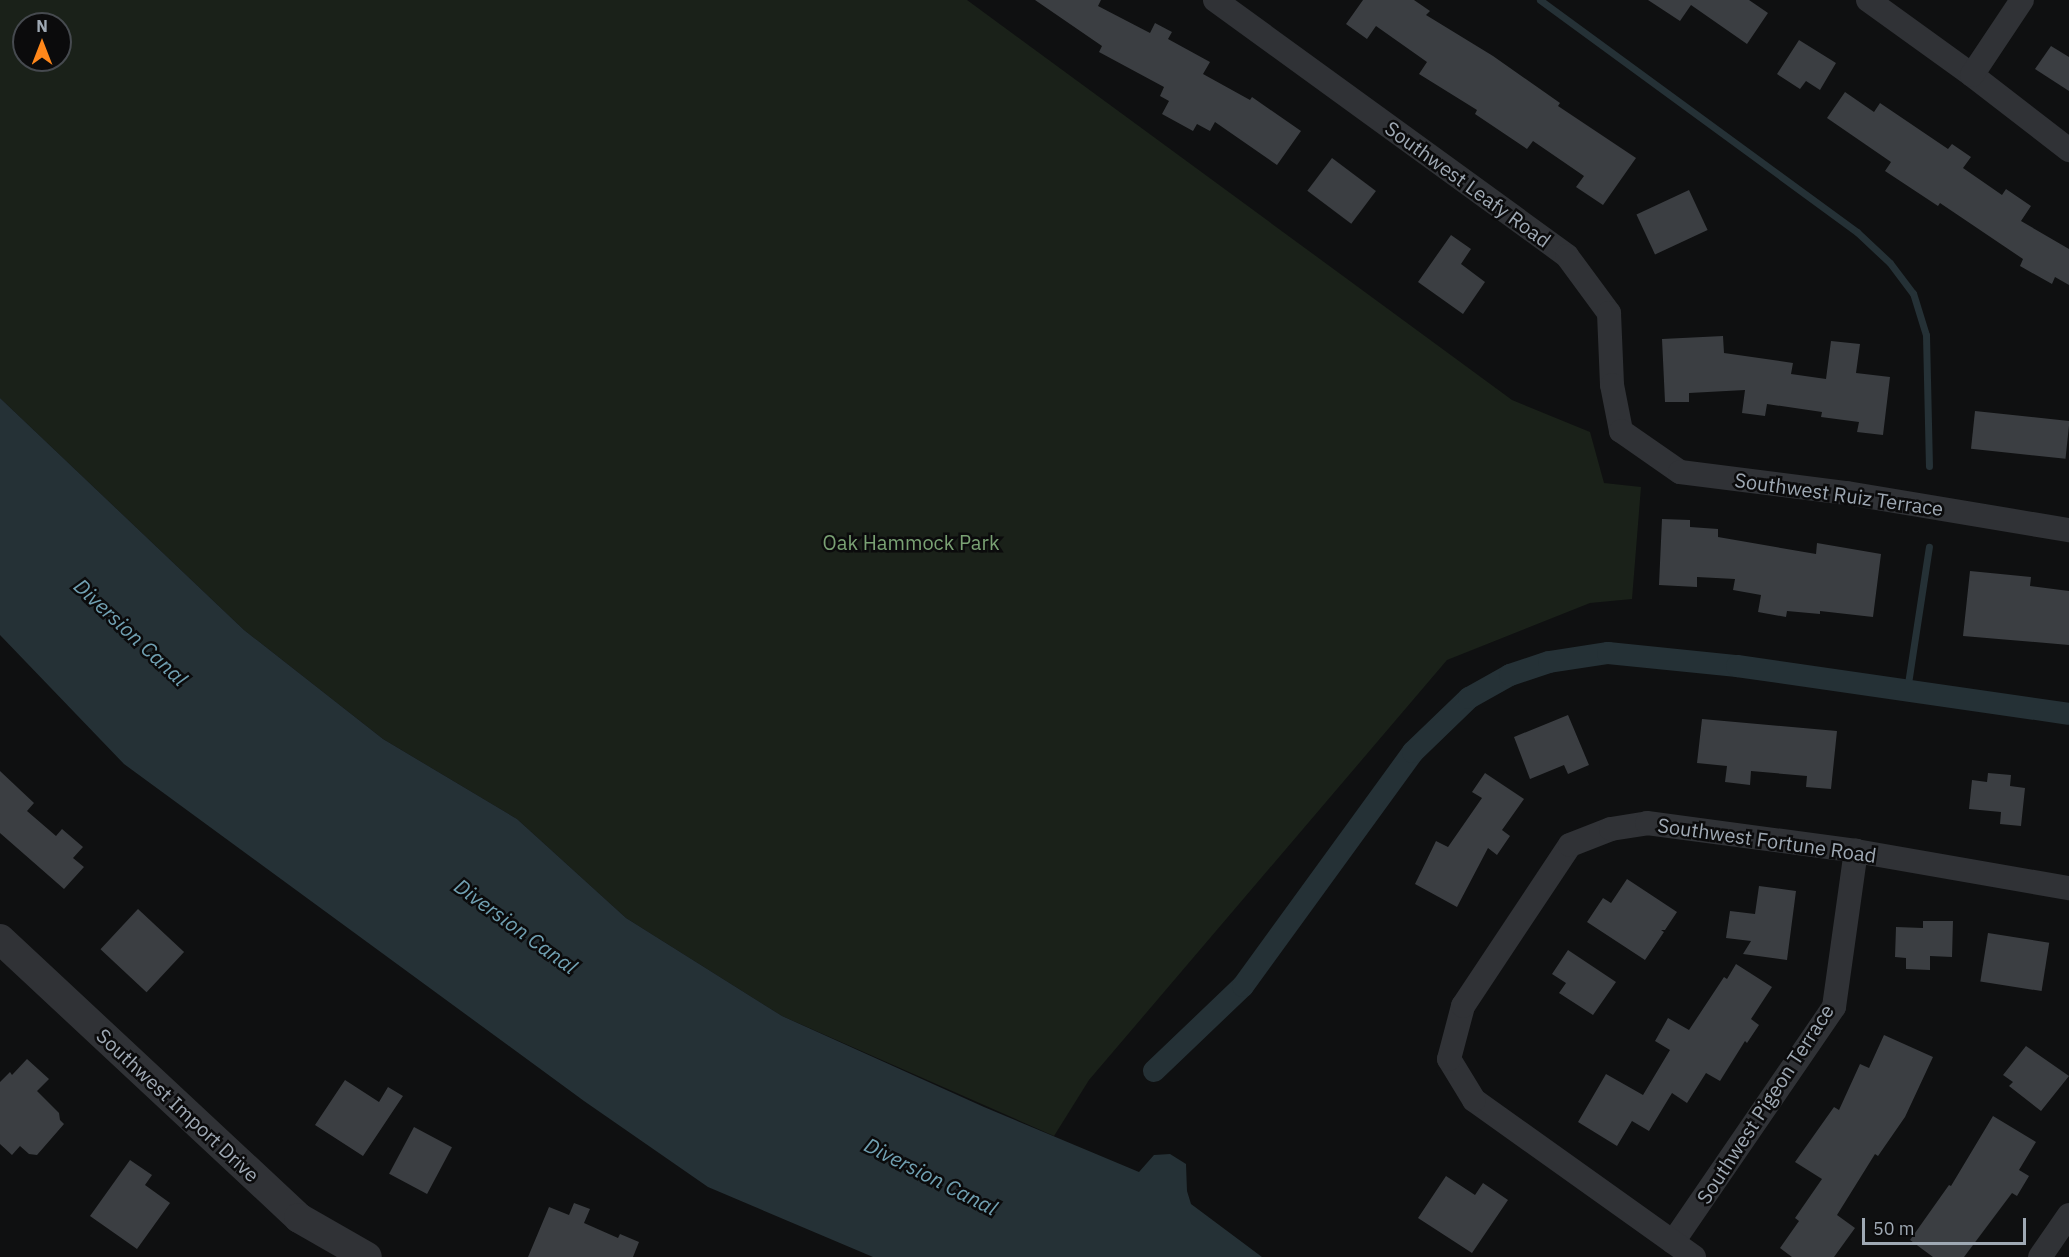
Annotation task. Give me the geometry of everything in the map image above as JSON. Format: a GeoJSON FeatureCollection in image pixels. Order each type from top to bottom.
{"type":"FeatureCollection","features":[{"type":"Feature","properties":{"kind":"street","name":"Southwest Leafy Road"},"geometry":{"type":"LineString","coordinates":[[1215,0],[1567,256],[1609,313],[1612,385],[1621,431]]}},
{"type":"Feature","properties":{"kind":"street"},"geometry":{"type":"LineString","coordinates":[[1868,0],[1972,75],[2069,150]]}},
{"type":"Feature","properties":{"kind":"street"},"geometry":{"type":"LineString","coordinates":[[1972,75],[2022,0]]}},
{"type":"Feature","properties":{"kind":"street","name":"Southwest Ruiz Terrace"},"geometry":{"type":"LineString","coordinates":[[1621,431],[1680,472],[1847,493],[2069,530]]}},
{"type":"Feature","properties":{"kind":"street","name":"Southwest Fortune Road"},"geometry":{"type":"LineString","coordinates":[[1673,1242],[1474,1100],[1449,1059],[1463,1006],[1570,845],[1611,829],[1647,823],[1856,851],[2069,888]]}},
{"type":"Feature","properties":{"kind":"street","name":"Southwest Pigeon Terrace"},"geometry":{"type":"LineString","coordinates":[[1673,1242],[1834,1007],[1856,851]]}},
{"type":"Feature","properties":{"kind":"street","name":"Southwest Import Drive"},"geometry":{"type":"LineString","coordinates":[[0,939],[299,1218],[367,1257]]}},
{"type":"Feature","properties":{"kind":"street"},"geometry":{"type":"LineString","coordinates":[[2040,1257],[2069,1215]]}},
{"type":"Feature","properties":{"kind":"street"},"geometry":{"type":"LineString","coordinates":[[1673,1242],[1694,1257]]}},
{"type":"Feature","properties":{"kind":"green space","name":"Oak Hammock Park"},"geometry":{"type":"Polygon","coordinates":[[[0,0],[967,0],[1512,400],[1590,432],[1604,483],[1641,487],[1632,599],[1590,603],[1447,660],[1089,1080],[1054,1136],[782,1016],[626,918],[517,819],[383,739],[244,630],[0,398],[0,0]]]}},
{"type":"Feature","properties":{"kind":"water","name":"Diversion Canal"},"geometry":{"type":"Polygon","coordinates":[[[0,398],[244,630],[383,739],[517,819],[626,918],[782,1016],[984,1107],[1139,1172],[1154,1155],[1170,1154],[1186,1164],[1187,1191],[1191,1204],[1262,1257],[873,1257],[708,1187],[584,1101],[124,764],[0,635],[0,398]]]}},
{"type":"Feature","properties":{"kind":"building"},"geometry":{"type":"Polygon","coordinates":[[[1035,0],[1101,0],[1098,6],[1150,33],[1155,23],[1172,32],[1168,39],[1210,62],[1203,74],[1250,100],[1252,97],[1301,131],[1277,165],[1215,122],[1210,131],[1197,124],[1193,131],[1162,114],[1169,101],[1160,96],[1164,87],[1099,52],[1102,46],[1035,0]]]}},
{"type":"Feature","properties":{"kind":"building"},"geometry":{"type":"Polygon","coordinates":[[[1363,0],[1414,0],[1430,11],[1426,15],[1493,56],[1560,103],[1558,106],[1636,158],[1603,205],[1576,187],[1584,176],[1533,141],[1527,149],[1475,114],[1477,110],[1419,74],[1427,62],[1376,26],[1367,39],[1346,24],[1363,0]]]}},
{"type":"Feature","properties":{"kind":"building"},"geometry":{"type":"Polygon","coordinates":[[[1648,0],[1749,0],[1768,13],[1747,44],[1691,5],[1680,21],[1648,0]]]}},
{"type":"Feature","properties":{"kind":"building"},"geometry":{"type":"Polygon","coordinates":[[[1799,40],[1836,63],[1820,90],[1806,81],[1800,89],[1777,74],[1799,40]]]}},
{"type":"Feature","properties":{"kind":"building"},"geometry":{"type":"Polygon","coordinates":[[[2051,46],[2069,57],[2069,91],[2035,69],[2051,46]]]}},
{"type":"Feature","properties":{"kind":"building"},"geometry":{"type":"Polygon","coordinates":[[[1845,92],[1874,112],[1880,103],[1948,149],[1952,144],[1971,157],[1963,168],[2002,195],[2006,189],[2031,206],[2021,221],[2069,249],[2069,285],[2055,277],[2052,284],[2020,266],[2023,259],[1940,203],[1938,206],[1885,171],[1891,162],[1827,118],[1845,92]]]}},
{"type":"Feature","properties":{"kind":"building"},"geometry":{"type":"Polygon","coordinates":[[[1332,158],[1376,191],[1351,224],[1307,191],[1332,158]]]}},
{"type":"Feature","properties":{"kind":"building"},"geometry":{"type":"Polygon","coordinates":[[[1689,190],[1708,230],[1655,254],[1636,215],[1689,190]]]}},
{"type":"Feature","properties":{"kind":"building"},"geometry":{"type":"Polygon","coordinates":[[[1451,235],[1471,249],[1461,264],[1485,282],[1463,314],[1418,282],[1451,235]]]}},
{"type":"Feature","properties":{"kind":"building"},"geometry":{"type":"Polygon","coordinates":[[[1723,336],[1724,353],[1793,363],[1791,374],[1826,379],[1831,341],[1860,344],[1856,373],[1890,377],[1883,435],[1857,432],[1859,422],[1821,417],[1822,412],[1767,404],[1765,416],[1742,413],[1745,390],[1689,393],[1689,402],[1665,402],[1662,339],[1723,336]]]}},
{"type":"Feature","properties":{"kind":"building"},"geometry":{"type":"Polygon","coordinates":[[[1975,411],[2069,421],[2066,459],[1971,449],[1975,411]]]}},
{"type":"Feature","properties":{"kind":"building"},"geometry":{"type":"Polygon","coordinates":[[[1662,519],[1690,520],[1690,527],[1718,529],[1718,537],[1816,554],[1817,543],[1881,554],[1873,617],[1820,611],[1820,614],[1787,611],[1786,617],[1758,612],[1761,595],[1733,590],[1735,579],[1697,577],[1697,587],[1659,585],[1662,519]]]}},
{"type":"Feature","properties":{"kind":"building"},"geometry":{"type":"Polygon","coordinates":[[[1970,571],[2031,577],[2030,586],[2069,591],[2069,645],[1963,636],[1970,571]]]}},
{"type":"Feature","properties":{"kind":"building"},"geometry":{"type":"Polygon","coordinates":[[[1568,715],[1589,765],[1568,774],[1564,765],[1530,779],[1514,737],[1568,715]]]}},
{"type":"Feature","properties":{"kind":"building"},"geometry":{"type":"Polygon","coordinates":[[[1702,719],[1837,731],[1831,789],[1806,787],[1807,776],[1751,771],[1750,785],[1725,782],[1727,766],[1697,763],[1702,719]]]}},
{"type":"Feature","properties":{"kind":"building"},"geometry":{"type":"Polygon","coordinates":[[[0,771],[34,803],[27,811],[56,836],[62,829],[83,847],[73,858],[84,867],[64,889],[0,833],[0,771]]]}},
{"type":"Feature","properties":{"kind":"building"},"geometry":{"type":"Polygon","coordinates":[[[1485,773],[1524,799],[1502,830],[1510,836],[1497,855],[1488,848],[1457,907],[1415,884],[1436,841],[1448,847],[1482,798],[1472,792],[1485,773]]]}},
{"type":"Feature","properties":{"kind":"building"},"geometry":{"type":"Polygon","coordinates":[[[1988,773],[2011,775],[2010,786],[2025,788],[2021,826],[2000,824],[2001,812],[1969,809],[1972,780],[1987,782],[1988,773]]]}},
{"type":"Feature","properties":{"kind":"building"},"geometry":{"type":"Polygon","coordinates":[[[1627,879],[1677,912],[1665,930],[1661,930],[1664,932],[1645,960],[1587,922],[1603,898],[1611,903],[1627,879]]]}},
{"type":"Feature","properties":{"kind":"building"},"geometry":{"type":"Polygon","coordinates":[[[1759,886],[1796,891],[1787,960],[1743,954],[1751,941],[1726,938],[1730,911],[1755,914],[1759,886]]]}},
{"type":"Feature","properties":{"kind":"building"},"geometry":{"type":"Polygon","coordinates":[[[138,909],[184,952],[147,992],[100,949],[138,909]]]}},
{"type":"Feature","properties":{"kind":"building"},"geometry":{"type":"Polygon","coordinates":[[[1923,921],[1953,921],[1952,957],[1930,956],[1930,970],[1906,969],[1906,958],[1895,957],[1896,927],[1923,928],[1923,921]]]}},
{"type":"Feature","properties":{"kind":"building"},"geometry":{"type":"Polygon","coordinates":[[[1988,933],[2049,943],[2042,991],[1980,981],[1988,933]]]}},
{"type":"Feature","properties":{"kind":"building"},"geometry":{"type":"Polygon","coordinates":[[[1568,950],[1616,982],[1593,1015],[1559,993],[1566,983],[1552,974],[1568,950]]]}},
{"type":"Feature","properties":{"kind":"building"},"geometry":{"type":"Polygon","coordinates":[[[1736,964],[1772,987],[1751,1019],[1759,1025],[1747,1043],[1745,1041],[1720,1081],[1706,1073],[1687,1103],[1672,1093],[1649,1131],[1632,1121],[1617,1146],[1578,1122],[1606,1074],[1643,1095],[1670,1050],[1655,1041],[1668,1018],[1689,1030],[1724,977],[1727,979],[1736,964]]]}},
{"type":"Feature","properties":{"kind":"building"},"geometry":{"type":"Polygon","coordinates":[[[1884,1035],[1933,1057],[1905,1117],[1878,1156],[1875,1154],[1837,1215],[1855,1228],[1834,1257],[1792,1257],[1780,1248],[1799,1221],[1795,1218],[1822,1179],[1795,1162],[1834,1107],[1839,1110],[1860,1064],[1869,1068],[1884,1035]]]}},
{"type":"Feature","properties":{"kind":"building"},"geometry":{"type":"Polygon","coordinates":[[[2026,1046],[2069,1076],[2041,1111],[2009,1086],[2013,1082],[2003,1075],[2026,1046]]]}},
{"type":"Feature","properties":{"kind":"building"},"geometry":{"type":"Polygon","coordinates":[[[27,1059],[49,1079],[37,1091],[59,1113],[60,1120],[64,1124],[37,1155],[29,1154],[20,1146],[12,1155],[0,1144],[0,1082],[10,1072],[12,1075],[27,1059]]]}},
{"type":"Feature","properties":{"kind":"building"},"geometry":{"type":"Polygon","coordinates":[[[345,1080],[379,1102],[388,1087],[403,1096],[363,1156],[315,1125],[345,1080]]]}},
{"type":"Feature","properties":{"kind":"building"},"geometry":{"type":"Polygon","coordinates":[[[1993,1116],[2036,1142],[2019,1170],[2029,1176],[2017,1196],[2012,1193],[1964,1257],[1933,1257],[1910,1240],[1949,1185],[1951,1186],[1993,1116]]]}},
{"type":"Feature","properties":{"kind":"building"},"geometry":{"type":"Polygon","coordinates":[[[414,1127],[452,1147],[427,1194],[389,1174],[414,1127]]]}},
{"type":"Feature","properties":{"kind":"building"},"geometry":{"type":"Polygon","coordinates":[[[130,1160],[152,1175],[145,1185],[170,1203],[137,1249],[90,1216],[130,1160]]]}},
{"type":"Feature","properties":{"kind":"building"},"geometry":{"type":"Polygon","coordinates":[[[1446,1176],[1475,1195],[1483,1183],[1508,1200],[1472,1253],[1418,1218],[1446,1176]]]}},
{"type":"Feature","properties":{"kind":"building"},"geometry":{"type":"Polygon","coordinates":[[[574,1203],[590,1209],[584,1223],[618,1238],[620,1234],[639,1242],[633,1257],[528,1257],[549,1207],[569,1215],[574,1203]]]}},
{"type":"Feature","properties":{"kind":"waterway"},"geometry":{"type":"LineString","coordinates":[[1540,0],[1857,232],[1890,263],[1913,293],[1926,335],[1929,466]]}},
{"type":"Feature","properties":{"kind":"waterway"},"geometry":{"type":"LineString","coordinates":[[1907,690],[1929,547]]}},
{"type":"Feature","properties":{"kind":"waterway"},"geometry":{"type":"LineString","coordinates":[[1154,1071],[1243,986],[1413,752],[1469,698],[1510,675],[1549,662],[1608,653],[1737,666],[2069,714]]}}]}
